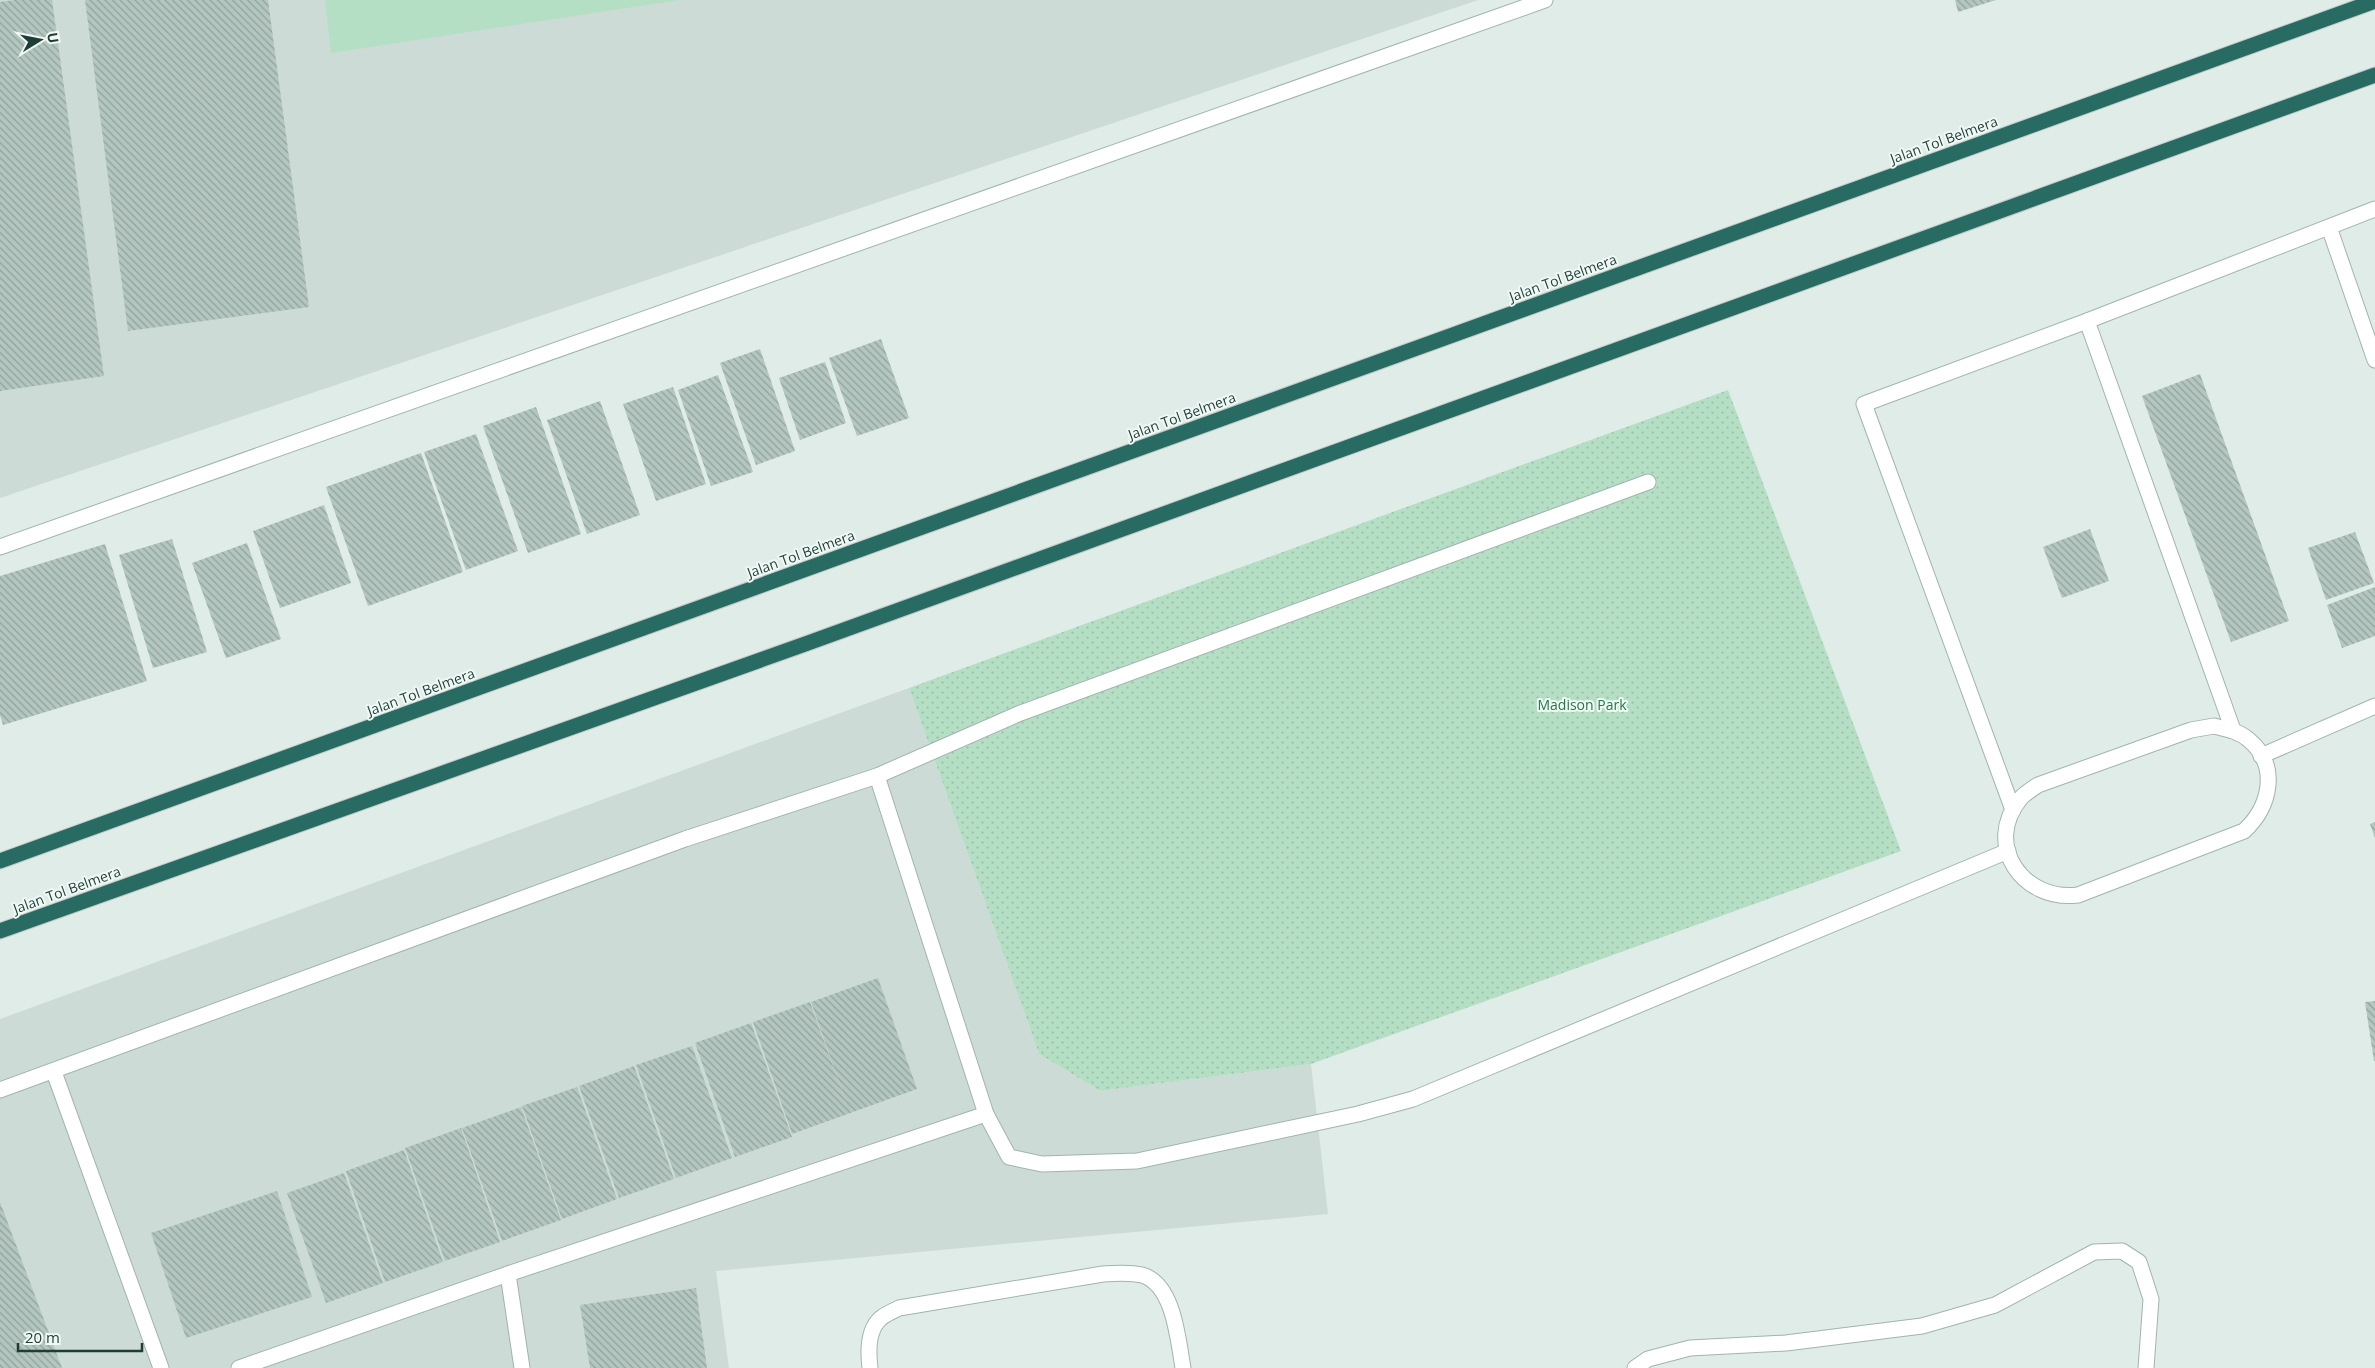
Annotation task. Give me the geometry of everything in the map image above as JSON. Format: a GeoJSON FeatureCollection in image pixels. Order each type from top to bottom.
{"type":"FeatureCollection","features":[{"type":"Feature","properties":{"kind":"highway","name":"Jalan Tol Belmera"},"geometry":{"type":"LineString","coordinates":[[0,861],[2375,1]]}},
{"type":"Feature","properties":{"kind":"highway","name":"Jalan Tol Belmera"},"geometry":{"type":"LineString","coordinates":[[0,931],[808,643],[2375,74]]}},
{"type":"Feature","properties":{"kind":"street"},"geometry":{"type":"LineString","coordinates":[[0,547],[1546,0]]}},
{"type":"Feature","properties":{"kind":"street"},"geometry":{"type":"LineString","coordinates":[[2013,810],[1864,404],[2087,321],[2375,209]]}},
{"type":"Feature","properties":{"kind":"street"},"geometry":{"type":"LineString","coordinates":[[2329,227],[2375,360]]}},
{"type":"Feature","properties":{"kind":"street"},"geometry":{"type":"LineString","coordinates":[[2087,321],[2233,730]]}},
{"type":"Feature","properties":{"kind":"street"},"geometry":{"type":"LineString","coordinates":[[0,1090],[54,1072],[685,839],[877,776],[1018,714],[1648,482]]}},
{"type":"Feature","properties":{"kind":"street"},"geometry":{"type":"LineString","coordinates":[[2262,756],[2375,706]]}},
{"type":"Feature","properties":{"kind":"street"},"geometry":{"type":"LineString","coordinates":[[2214,726],[2233,730],[2250,740],[2262,756],[2268,775],[2267,797],[2257,819],[2244,831],[2078,895],[2063,897],[2045,893],[2028,884],[2014,867],[2008,851],[2008,823],[2013,810],[2021,798],[2038,785],[2191,730],[2214,726]]}},
{"type":"Feature","properties":{"kind":"street"},"geometry":{"type":"LineString","coordinates":[[877,776],[986,1114],[1009,1158],[1042,1164],[1137,1161],[1358,1114],[1422,1095],[2008,851]]}},
{"type":"Feature","properties":{"kind":"street"},"geometry":{"type":"LineString","coordinates":[[54,1072],[161,1368]]}},
{"type":"Feature","properties":{"kind":"street"},"geometry":{"type":"LineString","coordinates":[[239,1368],[508,1274],[986,1114]]}},
{"type":"Feature","properties":{"kind":"street"},"geometry":{"type":"LineString","coordinates":[[1635,1368],[1648,1359],[1690,1348],[1786,1344],[1922,1326],[1995,1305],[2094,1252],[2122,1251],[2139,1262],[2151,1298],[2146,1368]]}},
{"type":"Feature","properties":{"kind":"street"},"geometry":{"type":"LineString","coordinates":[[870,1368],[868,1353],[872,1334],[880,1319],[899,1308],[1103,1274],[1121,1273],[1144,1276],[1160,1286],[1171,1306],[1183,1368]]}},
{"type":"Feature","properties":{"kind":"street"},"geometry":{"type":"LineString","coordinates":[[508,1274],[522,1368]]}},
{"type":"Feature","properties":{"kind":"shaded area"},"geometry":{"type":"Polygon","coordinates":[[[0,0],[1478,0],[0,498],[0,0]]]}},
{"type":"Feature","properties":{"kind":"shaded area"},"geometry":{"type":"Polygon","coordinates":[[[909,688],[1039,1054],[1100,1091],[1311,1064],[1328,1214],[716,1271],[729,1368],[0,1368],[0,1019],[909,688]]]}},
{"type":"Feature","properties":{"kind":"green space"},"geometry":{"type":"Polygon","coordinates":[[[325,0],[680,0],[331,53],[325,0]]]}},
{"type":"Feature","properties":{"kind":"green space","name":"Madison Park"},"geometry":{"type":"Polygon","coordinates":[[[1728,390],[1901,851],[1311,1064],[1100,1091],[1039,1054],[909,688],[1728,390]]]}},
{"type":"Feature","properties":{"kind":"building"},"geometry":{"type":"Polygon","coordinates":[[[52,0],[104,376],[0,391],[0,2],[52,0]]]}},
{"type":"Feature","properties":{"kind":"building"},"geometry":{"type":"Polygon","coordinates":[[[85,0],[268,0],[309,307],[128,331],[85,0]]]}},
{"type":"Feature","properties":{"kind":"building"},"geometry":{"type":"Polygon","coordinates":[[[1955,0],[1996,0],[1958,12],[1955,0]]]}},
{"type":"Feature","properties":{"kind":"building"},"geometry":{"type":"Polygon","coordinates":[[[881,339],[909,418],[857,436],[829,358],[881,339]]]}},
{"type":"Feature","properties":{"kind":"building"},"geometry":{"type":"Polygon","coordinates":[[[760,349],[795,451],[756,465],[720,363],[760,349]]]}},
{"type":"Feature","properties":{"kind":"building"},"geometry":{"type":"Polygon","coordinates":[[[825,362],[846,423],[800,440],[779,378],[825,362]]]}},
{"type":"Feature","properties":{"kind":"building"},"geometry":{"type":"Polygon","coordinates":[[[2200,374],[2289,621],[2231,642],[2142,396],[2200,374]]]}},
{"type":"Feature","properties":{"kind":"building"},"geometry":{"type":"Polygon","coordinates":[[[718,375],[753,472],[711,486],[678,390],[718,375]]]}},
{"type":"Feature","properties":{"kind":"building"},"geometry":{"type":"Polygon","coordinates":[[[673,387],[706,484],[656,501],[623,404],[673,387]]]}},
{"type":"Feature","properties":{"kind":"building"},"geometry":{"type":"Polygon","coordinates":[[[600,401],[640,515],[587,534],[547,420],[600,401]]]}},
{"type":"Feature","properties":{"kind":"building"},"geometry":{"type":"Polygon","coordinates":[[[536,407],[581,534],[528,553],[483,426],[536,407]]]}},
{"type":"Feature","properties":{"kind":"building"},"geometry":{"type":"Polygon","coordinates":[[[476,434],[518,551],[466,570],[424,452],[476,434]]]}},
{"type":"Feature","properties":{"kind":"building"},"geometry":{"type":"Polygon","coordinates":[[[421,453],[463,572],[368,606],[326,487],[421,453]]]}},
{"type":"Feature","properties":{"kind":"building"},"geometry":{"type":"Polygon","coordinates":[[[324,505],[351,583],[280,608],[253,531],[324,505]]]}},
{"type":"Feature","properties":{"kind":"building"},"geometry":{"type":"Polygon","coordinates":[[[2090,529],[2109,581],[2062,598],[2043,547],[2090,529]]]}},
{"type":"Feature","properties":{"kind":"building"},"geometry":{"type":"Polygon","coordinates":[[[2355,532],[2374,583],[2326,600],[2308,548],[2355,532]]]}},
{"type":"Feature","properties":{"kind":"building"},"geometry":{"type":"Polygon","coordinates":[[[172,539],[207,652],[153,668],[119,555],[172,539]]]}},
{"type":"Feature","properties":{"kind":"building"},"geometry":{"type":"Polygon","coordinates":[[[247,543],[281,639],[226,658],[192,563],[247,543]]]}},
{"type":"Feature","properties":{"kind":"building"},"geometry":{"type":"Polygon","coordinates":[[[105,544],[147,681],[3,725],[0,715],[0,576],[105,544]]]}},
{"type":"Feature","properties":{"kind":"building"},"geometry":{"type":"Polygon","coordinates":[[[2375,587],[2375,636],[2342,648],[2327,605],[2375,587]]]}},
{"type":"Feature","properties":{"kind":"building"},"geometry":{"type":"Polygon","coordinates":[[[2375,822],[2375,838],[2370,824],[2375,822]]]}},
{"type":"Feature","properties":{"kind":"building"},"geometry":{"type":"Polygon","coordinates":[[[878,978],[917,1089],[792,1134],[753,1022],[810,1002],[848,1108],[811,1002],[878,978]]]}},
{"type":"Feature","properties":{"kind":"building"},"geometry":{"type":"Polygon","coordinates":[[[2375,1001],[2375,1061],[2374,1061],[2365,1002],[2375,1001]]]}},
{"type":"Feature","properties":{"kind":"building"},"geometry":{"type":"Polygon","coordinates":[[[751,1023],[792,1137],[735,1157],[695,1043],[751,1023]]]}},
{"type":"Feature","properties":{"kind":"building"},"geometry":{"type":"Polygon","coordinates":[[[692,1046],[732,1158],[676,1178],[636,1065],[692,1046]]]}},
{"type":"Feature","properties":{"kind":"building"},"geometry":{"type":"Polygon","coordinates":[[[634,1066],[674,1179],[619,1198],[579,1086],[634,1066]]]}},
{"type":"Feature","properties":{"kind":"building"},"geometry":{"type":"Polygon","coordinates":[[[577,1087],[617,1199],[562,1219],[522,1106],[577,1087]]]}},
{"type":"Feature","properties":{"kind":"building"},"geometry":{"type":"Polygon","coordinates":[[[521,1107],[561,1220],[502,1241],[462,1128],[521,1107]]]}},
{"type":"Feature","properties":{"kind":"building"},"geometry":{"type":"Polygon","coordinates":[[[461,1128],[500,1242],[445,1261],[405,1148],[461,1128]]]}},
{"type":"Feature","properties":{"kind":"building"},"geometry":{"type":"Polygon","coordinates":[[[404,1150],[443,1262],[385,1282],[346,1171],[404,1150]]]}},
{"type":"Feature","properties":{"kind":"building"},"geometry":{"type":"Polygon","coordinates":[[[344,1173],[383,1283],[326,1303],[287,1193],[344,1173]]]}},
{"type":"Feature","properties":{"kind":"building"},"geometry":{"type":"Polygon","coordinates":[[[277,1191],[312,1297],[186,1338],[151,1233],[277,1191]]]}},
{"type":"Feature","properties":{"kind":"building"},"geometry":{"type":"Polygon","coordinates":[[[0,1202],[62,1368],[0,1368],[0,1202]]]}},
{"type":"Feature","properties":{"kind":"building"},"geometry":{"type":"Polygon","coordinates":[[[696,1288],[707,1368],[590,1368],[580,1305],[696,1288]]]}}]}
